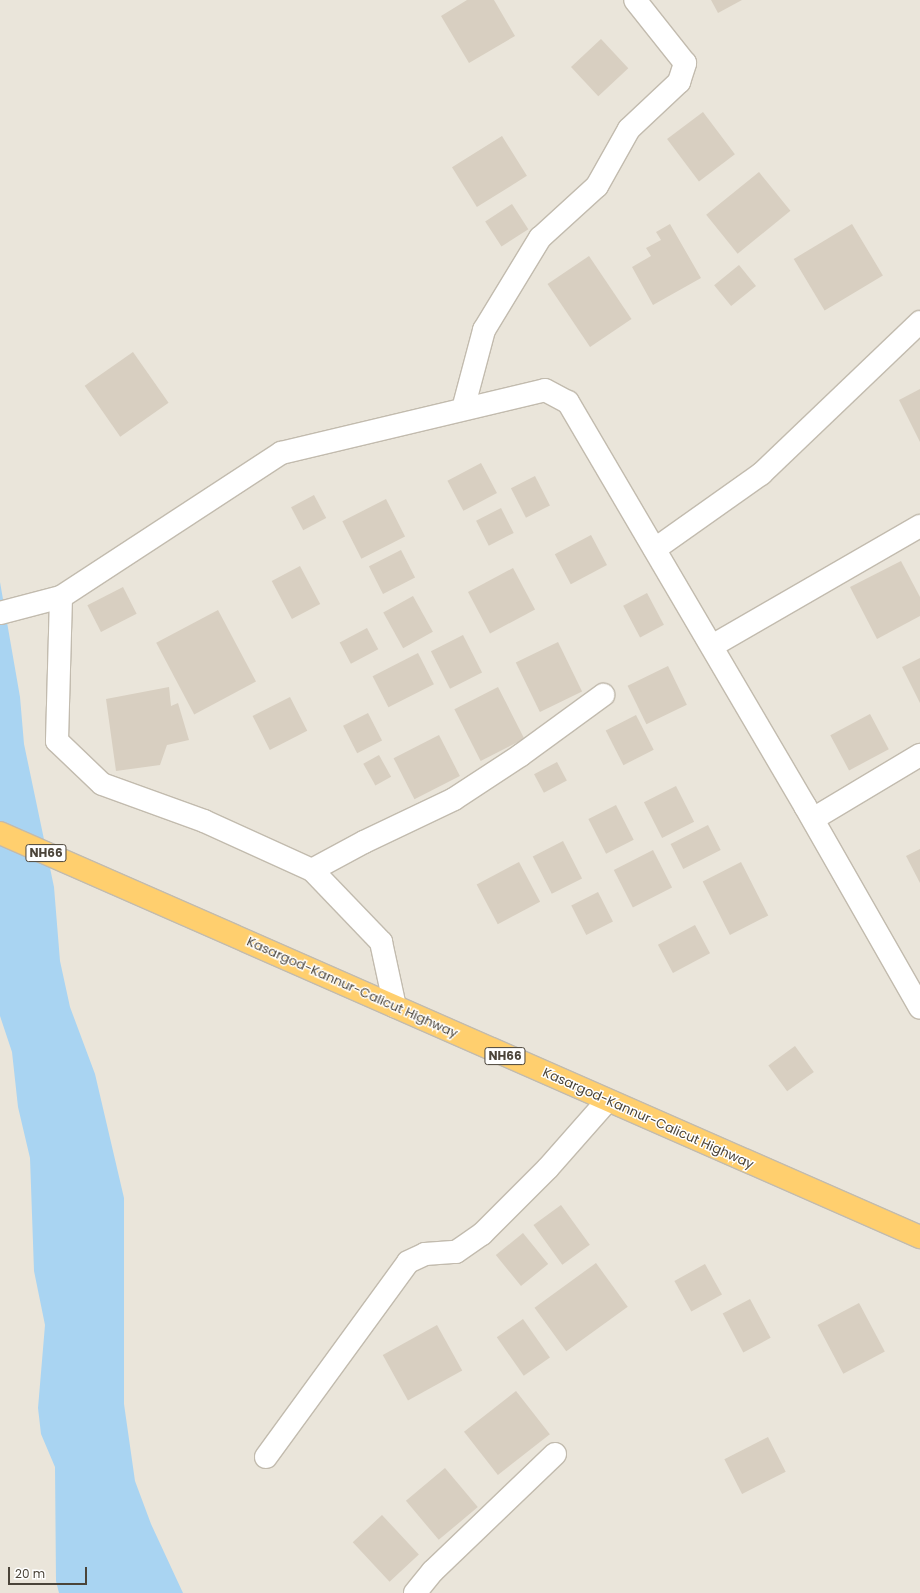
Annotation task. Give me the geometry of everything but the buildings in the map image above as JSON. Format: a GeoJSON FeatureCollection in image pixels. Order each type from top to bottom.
{"type":"FeatureCollection","features":[{"type":"Feature","properties":{"kind":"highway","name":"Kasargod-Kannur-Calicut Highway"},"geometry":{"type":"LineString","coordinates":[[0,833],[92,872],[607,1101],[920,1237]]}},
{"type":"Feature","properties":{"kind":"street"},"geometry":{"type":"LineString","coordinates":[[463,410],[484,330],[540,238],[597,186],[629,129],[679,82],[685,63],[635,0]]}},
{"type":"Feature","properties":{"kind":"street"},"geometry":{"type":"LineString","coordinates":[[655,549],[761,474],[920,322]]}},
{"type":"Feature","properties":{"kind":"street"},"geometry":{"type":"LineString","coordinates":[[8,611],[61,596],[281,453],[545,390],[568,402],[813,819],[920,1008]]}},
{"type":"Feature","properties":{"kind":"street"},"geometry":{"type":"LineString","coordinates":[[712,646],[920,526]]}},
{"type":"Feature","properties":{"kind":"street"},"geometry":{"type":"LineString","coordinates":[[61,596],[57,741],[102,784],[204,821],[312,870],[381,942],[395,1007]]}},
{"type":"Feature","properties":{"kind":"street"},"geometry":{"type":"LineString","coordinates":[[312,870],[364,842],[454,799],[521,755],[603,695]]}},
{"type":"Feature","properties":{"kind":"street"},"geometry":{"type":"LineString","coordinates":[[813,819],[920,755]]}},
{"type":"Feature","properties":{"kind":"street"},"geometry":{"type":"LineString","coordinates":[[266,1457],[408,1262],[425,1254],[456,1252],[482,1234],[548,1168],[607,1101]]}},
{"type":"Feature","properties":{"kind":"street"},"geometry":{"type":"LineString","coordinates":[[414,1593],[432,1571],[555,1454]]}},
{"type":"Feature","properties":{"kind":"shaded area"},"geometry":{"type":"Polygon","coordinates":[[[0,0],[920,0],[920,1593],[0,1593],[0,0]]]}},
{"type":"Feature","properties":{"kind":"water"},"geometry":{"type":"Polygon","coordinates":[[[0,582],[20,697],[24,744],[54,887],[60,961],[70,1007],[95,1074],[124,1198],[124,1404],[135,1481],[151,1524],[183,1593],[59,1593],[56,1581],[55,1467],[41,1434],[38,1408],[45,1325],[34,1271],[30,1158],[18,1107],[12,1052],[0,1016],[0,582]]]}}]}
